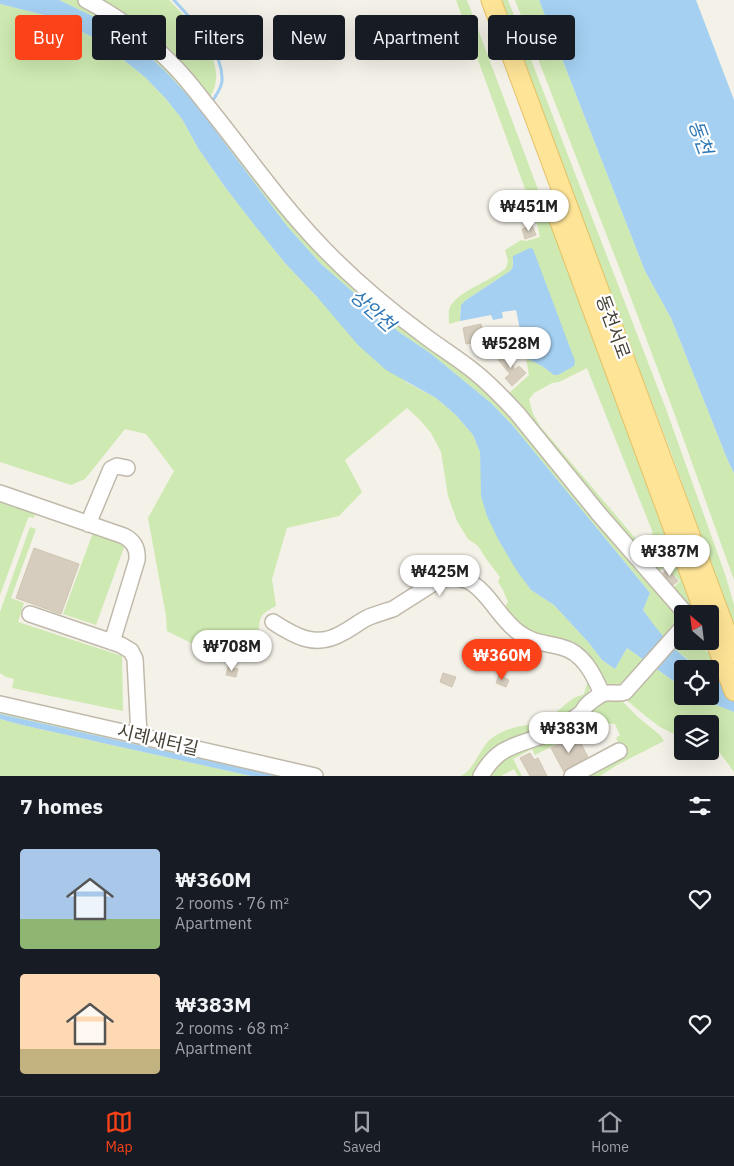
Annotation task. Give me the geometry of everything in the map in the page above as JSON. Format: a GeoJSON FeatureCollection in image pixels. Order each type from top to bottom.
{"type":"FeatureCollection","features":[{"type":"Feature","properties":{"kind":"main road","name":"동천서로"},"geometry":{"type":"LineString","coordinates":[[477,0],[702,605]]}},
{"type":"Feature","properties":{"kind":"main road","name":"동천서로"},"geometry":{"type":"LineString","coordinates":[[491,0],[722,640],[734,690]]}},
{"type":"Feature","properties":{"kind":"street"},"geometry":{"type":"LineString","coordinates":[[86,0],[118,18],[156,48],[174,66],[219,119],[287,208],[335,260],[392,311],[472,370],[503,398],[599,514],[678,605]]}},
{"type":"Feature","properties":{"kind":"street"},"geometry":{"type":"LineString","coordinates":[[88,524],[111,469],[117,466],[127,468]]}},
{"type":"Feature","properties":{"kind":"street"},"geometry":{"type":"LineString","coordinates":[[0,493],[128,538],[135,546],[137,560],[112,642]]}},
{"type":"Feature","properties":{"kind":"street"},"geometry":{"type":"LineString","coordinates":[[272,622],[306,640],[324,640],[343,633],[366,618],[392,609],[437,581],[444,578],[459,577],[466,579],[481,591],[511,626],[525,637],[539,643],[570,650],[590,669],[602,694]]}},
{"type":"Feature","properties":{"kind":"street"},"geometry":{"type":"LineString","coordinates":[[30,614],[126,647],[134,655],[139,735]]}},
{"type":"Feature","properties":{"kind":"street"},"geometry":{"type":"LineString","coordinates":[[481,776],[490,761],[499,753],[512,746],[546,735],[555,730],[576,717],[588,704],[602,694],[609,692],[620,694],[627,689],[674,637]]}},
{"type":"Feature","properties":{"kind":"street","name":"시례새터길"},"geometry":{"type":"LineString","coordinates":[[0,704],[315,776]]}},
{"type":"Feature","properties":{"kind":"street"},"geometry":{"type":"LineString","coordinates":[[572,776],[619,751]]}},
{"type":"Feature","properties":{"kind":"green space"},"geometry":{"type":"Polygon","coordinates":[[[59,0],[80,0],[102,15],[92,16],[59,0]]]}},
{"type":"Feature","properties":{"kind":"green space"},"geometry":{"type":"Polygon","coordinates":[[[92,0],[169,0],[183,15],[176,15],[176,60],[213,60],[216,72],[215,85],[209,98],[164,60],[166,60],[166,15],[110,15],[92,0]]]}},
{"type":"Feature","properties":{"kind":"green space"},"geometry":{"type":"Polygon","coordinates":[[[456,0],[467,0],[473,15],[461,15],[456,0]]]}},
{"type":"Feature","properties":{"kind":"green space"},"geometry":{"type":"Polygon","coordinates":[[[498,0],[508,0],[514,15],[504,15],[498,0]]]}},
{"type":"Feature","properties":{"kind":"green space"},"geometry":{"type":"Polygon","coordinates":[[[515,0],[539,0],[545,15],[521,15],[515,0]]]}},
{"type":"Feature","properties":{"kind":"green space"},"geometry":{"type":"Polygon","coordinates":[[[0,4],[44,15],[15,15],[15,60],[82,60],[82,32],[92,37],[92,60],[124,60],[146,78],[182,119],[198,148],[225,187],[285,263],[318,298],[406,382],[436,398],[456,415],[473,435],[480,452],[481,472],[499,541],[531,590],[554,605],[602,660],[615,669],[627,648],[674,681],[674,705],[716,705],[734,712],[734,772],[719,752],[719,715],[674,715],[674,734],[648,718],[599,679],[593,670],[531,636],[504,608],[508,602],[498,582],[500,577],[478,546],[468,539],[457,521],[448,496],[441,452],[431,433],[407,408],[345,460],[362,492],[339,516],[287,528],[272,579],[276,606],[262,616],[259,632],[255,636],[221,658],[167,631],[166,616],[148,518],[174,471],[146,434],[125,429],[85,479],[71,485],[0,462],[0,4]]]}},
{"type":"Feature","properties":{"kind":"green space"},"geometry":{"type":"Polygon","coordinates":[[[478,29],[694,605],[682,605],[670,591],[680,581],[665,566],[656,574],[514,405],[509,393],[529,375],[526,358],[554,375],[512,259],[513,267],[510,271],[466,300],[460,310],[460,321],[449,324],[449,309],[454,301],[506,268],[508,261],[505,250],[521,240],[526,241],[540,237],[535,216],[478,60],[478,29]],[[587,368],[534,393],[529,399],[533,414],[540,426],[636,539],[642,541],[653,533],[587,368]]]}},
{"type":"Feature","properties":{"kind":"green space"},"geometry":{"type":"Polygon","coordinates":[[[153,60],[164,60],[294,220],[479,380],[674,605],[674,649],[662,637],[643,610],[650,593],[514,427],[491,403],[430,353],[399,332],[321,264],[287,226],[194,102],[153,60]]]}},
{"type":"Feature","properties":{"kind":"green space"},"geometry":{"type":"Polygon","coordinates":[[[521,60],[531,60],[666,409],[726,577],[734,605],[734,629],[672,455],[521,60]]]}},
{"type":"Feature","properties":{"kind":"green space"},"geometry":{"type":"Polygon","coordinates":[[[538,60],[562,60],[645,271],[671,318],[734,473],[734,580],[672,407],[538,60]]]}},
{"type":"Feature","properties":{"kind":"green space"},"geometry":{"type":"Polygon","coordinates":[[[0,498],[36,510],[34,518],[28,518],[0,595],[0,498]]]}},
{"type":"Feature","properties":{"kind":"green space"},"geometry":{"type":"Polygon","coordinates":[[[30,527],[36,529],[11,598],[24,603],[18,622],[122,656],[123,711],[12,688],[14,679],[0,673],[0,612],[30,527]]]}},
{"type":"Feature","properties":{"kind":"green space"},"geometry":{"type":"Polygon","coordinates":[[[94,530],[126,542],[96,625],[63,614],[94,530]]]}},
{"type":"Feature","properties":{"kind":"green space"},"geometry":{"type":"Polygon","coordinates":[[[675,650],[706,650],[718,657],[734,659],[734,684],[719,678],[719,660],[689,660],[675,650]]]}},
{"type":"Feature","properties":{"kind":"green space"},"geometry":{"type":"Polygon","coordinates":[[[593,679],[586,700],[545,733],[479,776],[461,776],[470,768],[492,738],[510,729],[547,719],[574,698],[584,694],[588,680],[593,679]]]}},
{"type":"Feature","properties":{"kind":"green space"},"geometry":{"type":"Polygon","coordinates":[[[612,696],[618,697],[660,735],[664,741],[600,776],[582,776],[624,754],[616,738],[620,735],[615,724],[606,723],[570,737],[535,755],[532,749],[513,759],[522,776],[518,776],[514,769],[501,776],[484,776],[488,768],[612,696]]]}},
{"type":"Feature","properties":{"kind":"green space"},"geometry":{"type":"Polygon","coordinates":[[[0,710],[291,776],[277,776],[0,714],[0,710]]]}},
{"type":"Feature","properties":{"kind":"green space"},"geometry":{"type":"Polygon","coordinates":[[[0,719],[22,725],[251,776],[0,776],[0,719]]]}},
{"type":"Feature","properties":{"kind":"water"},"geometry":{"type":"Polygon","coordinates":[[[0,0],[59,0],[92,16],[92,37],[82,32],[82,15],[44,15],[0,4],[0,0]]]}},
{"type":"Feature","properties":{"kind":"water","name":"동천"},"geometry":{"type":"Polygon","coordinates":[[[539,0],[696,0],[734,100],[734,473],[671,318],[645,271],[562,60],[575,60],[575,15],[545,15],[539,0]]]}},
{"type":"Feature","properties":{"kind":"water","name":"상안천"},"geometry":{"type":"Polygon","coordinates":[[[124,60],[153,60],[194,102],[287,226],[321,264],[399,332],[430,353],[491,403],[514,427],[650,593],[643,610],[674,650],[688,660],[674,660],[674,681],[627,648],[615,669],[602,660],[554,605],[531,590],[499,541],[487,516],[481,496],[480,452],[473,435],[456,415],[436,398],[386,370],[358,345],[285,263],[256,227],[198,148],[182,119],[146,78],[124,60]]]}},
{"type":"Feature","properties":{"kind":"water"},"geometry":{"type":"Polygon","coordinates":[[[530,248],[533,249],[575,361],[574,366],[558,375],[554,375],[526,358],[516,310],[502,312],[503,318],[493,320],[491,315],[460,321],[461,305],[510,271],[513,266],[513,256],[530,248]]]}},
{"type":"Feature","properties":{"kind":"water"},"geometry":{"type":"Polygon","coordinates":[[[719,678],[734,684],[734,712],[716,705],[719,705],[719,678]]]}},
{"type":"Feature","properties":{"kind":"water"},"geometry":{"type":"Polygon","coordinates":[[[0,714],[277,776],[251,776],[22,725],[0,719],[0,714]]]}},
{"type":"Feature","properties":{"kind":"building"},"geometry":{"type":"Polygon","coordinates":[[[532,225],[536,235],[525,239],[522,229],[532,225]]]}},
{"type":"Feature","properties":{"kind":"building"},"geometry":{"type":"Polygon","coordinates":[[[481,324],[484,340],[466,344],[463,328],[481,324]]]}},
{"type":"Feature","properties":{"kind":"building"},"geometry":{"type":"Polygon","coordinates":[[[510,354],[514,370],[519,366],[526,373],[512,386],[505,378],[510,374],[499,361],[498,356],[510,354]]]}},
{"type":"Feature","properties":{"kind":"building"},"geometry":{"type":"Polygon","coordinates":[[[34,548],[79,564],[61,614],[16,598],[34,548]]]}},
{"type":"Feature","properties":{"kind":"building"},"geometry":{"type":"Polygon","coordinates":[[[668,569],[678,581],[673,585],[663,573],[668,569]]]}},
{"type":"Feature","properties":{"kind":"building"},"geometry":{"type":"Polygon","coordinates":[[[228,667],[238,669],[236,677],[226,675],[228,667]]]}},
{"type":"Feature","properties":{"kind":"building"},"geometry":{"type":"Polygon","coordinates":[[[443,673],[456,677],[452,687],[440,682],[443,673]]]}},
{"type":"Feature","properties":{"kind":"building"},"geometry":{"type":"Polygon","coordinates":[[[499,675],[509,680],[506,687],[496,683],[499,675]]]}},
{"type":"Feature","properties":{"kind":"building"},"geometry":{"type":"Polygon","coordinates":[[[567,740],[570,745],[579,740],[588,757],[564,772],[551,748],[567,740]]]}},
{"type":"Feature","properties":{"kind":"building"},"geometry":{"type":"Polygon","coordinates":[[[530,753],[534,760],[538,758],[547,776],[530,776],[520,758],[530,753]]]}},
{"type":"Feature","properties":{"kind":"waterway"},"geometry":{"type":"LineString","coordinates":[[174,0],[205,37],[218,58],[222,81],[212,102]]}}]}
